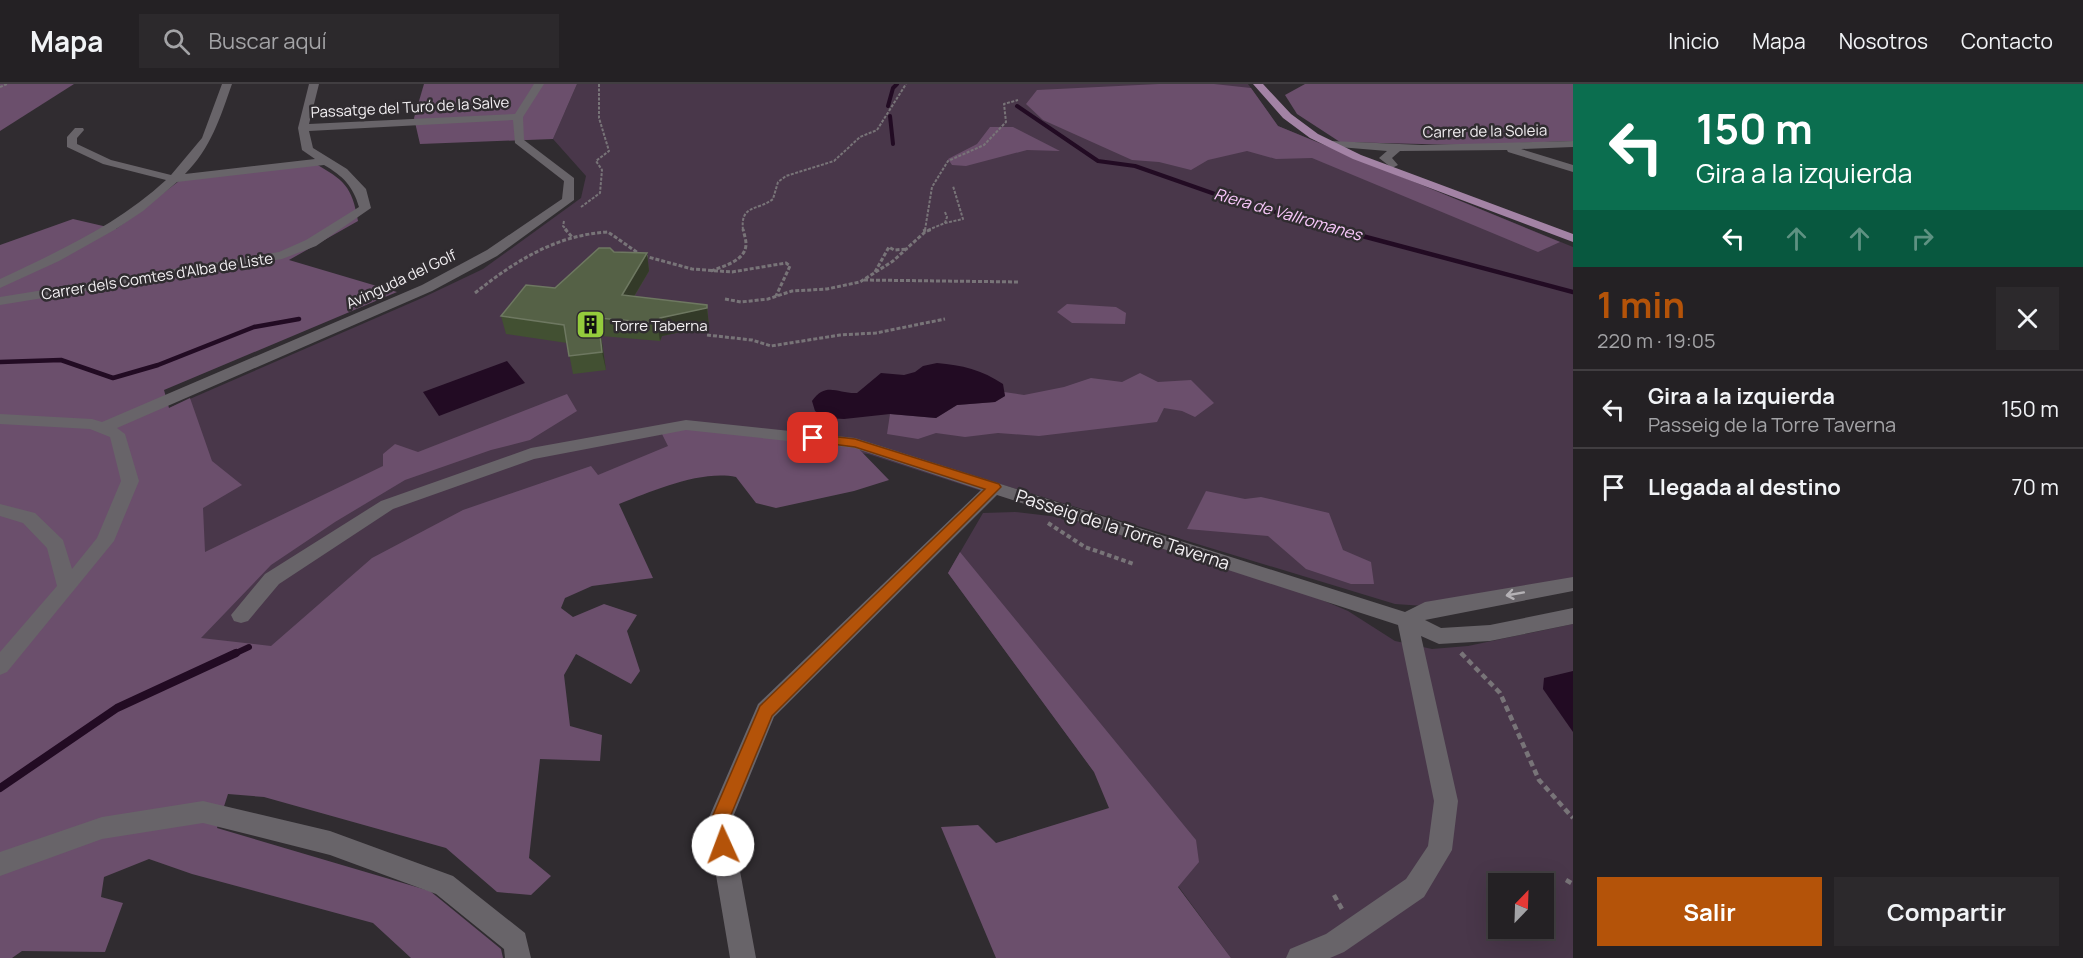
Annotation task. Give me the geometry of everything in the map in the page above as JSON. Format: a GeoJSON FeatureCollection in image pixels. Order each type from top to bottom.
{"type":"FeatureCollection","features":[{"type":"Feature","properties":{"kind":"main road"},"geometry":{"type":"LineString","coordinates":[[1258,84],[1293,122],[1357,157],[1570,232]]}},
{"type":"Feature","properties":{"kind":"main road"},"geometry":{"type":"LineString","coordinates":[[1331,144],[1570,232]]}},
{"type":"Feature","properties":{"kind":"street"},"geometry":{"type":"LineString","coordinates":[[0,284],[109,228],[175,179],[205,143],[227,84]]}},
{"type":"Feature","properties":{"kind":"street"},"geometry":{"type":"LineString","coordinates":[[303,128],[314,84]]}},
{"type":"Feature","properties":{"kind":"street"},"geometry":{"type":"LineString","coordinates":[[518,117],[539,84]]}},
{"type":"Feature","properties":{"kind":"street","name":"Passatge del Turó de la Salve"},"geometry":{"type":"LineString","coordinates":[[303,128],[518,117]]}},
{"type":"Feature","properties":{"kind":"street","name":"Avinguda del Golf"},"geometry":{"type":"LineString","coordinates":[[102,428],[427,288],[492,253],[568,200],[570,180],[519,141],[518,117]]}},
{"type":"Feature","properties":{"kind":"street","name":"Carrer dels Comtes d'Alba de Liste"},"geometry":{"type":"LineString","coordinates":[[0,301],[282,255],[311,243],[365,208],[360,189],[343,171],[308,150],[303,128]]}},
{"type":"Feature","properties":{"kind":"street"},"geometry":{"type":"LineString","coordinates":[[80,130],[72,137],[70,145],[107,162],[175,179],[326,161]]}},
{"type":"Feature","properties":{"kind":"street","name":"Carrer de la Soleia"},"geometry":{"type":"LineString","coordinates":[[1331,144],[1397,148],[1573,144]]}},
{"type":"Feature","properties":{"kind":"street"},"geometry":{"type":"LineString","coordinates":[[1505,147],[1538,160],[1573,169]]}},
{"type":"Feature","properties":{"kind":"street","name":"Carrer de la Soleia"},"geometry":{"type":"LineString","coordinates":[[1392,165],[1385,158],[1397,148]]}},
{"type":"Feature","properties":{"kind":"street"},"geometry":{"type":"LineString","coordinates":[[0,419],[92,424],[117,434],[130,481],[105,541],[0,666]]}},
{"type":"Feature","properties":{"kind":"street","name":"Passeig de la Torre Taverna"},"geometry":{"type":"LineString","coordinates":[[241,615],[273,579],[387,504],[531,454],[686,424],[855,443],[1407,620],[1439,636],[1490,633],[1573,616]]}},
{"type":"Feature","properties":{"kind":"street"},"geometry":{"type":"LineString","coordinates":[[743,958],[719,822],[766,711],[994,487]]}},
{"type":"Feature","properties":{"kind":"street"},"geometry":{"type":"LineString","coordinates":[[0,510],[29,518],[56,545],[67,588]]}},
{"type":"Feature","properties":{"kind":"street"},"geometry":{"type":"LineString","coordinates":[[1299,958],[1335,943],[1415,888],[1440,850],[1446,801],[1407,620],[1425,610],[1573,584]]}},
{"type":"Feature","properties":{"kind":"street"},"geometry":{"type":"LineString","coordinates":[[0,864],[102,828],[203,812],[330,843],[444,885],[516,942],[518,958]]}},
{"type":"Feature","properties":{"kind":"path"},"geometry":{"type":"LineString","coordinates":[[0,87],[7,84]]}},
{"type":"Feature","properties":{"kind":"path"},"geometry":{"type":"LineString","coordinates":[[573,213],[600,193],[602,170],[596,161],[609,151],[609,143],[599,121],[601,92],[599,84]]}},
{"type":"Feature","properties":{"kind":"path"},"geometry":{"type":"LineString","coordinates":[[710,271],[744,253],[746,245],[743,217],[747,212],[770,202],[777,191],[778,182],[786,176],[814,170],[834,161],[860,137],[877,130],[906,84]]}},
{"type":"Feature","properties":{"kind":"path"},"geometry":{"type":"LineString","coordinates":[[925,232],[932,187],[948,161],[984,145],[1006,122],[1004,104],[1018,100]]}},
{"type":"Feature","properties":{"kind":"path"},"geometry":{"type":"LineString","coordinates":[[725,299],[741,302],[792,291],[827,289],[863,280],[908,249],[925,232],[964,217],[956,201],[953,186]]}},
{"type":"Feature","properties":{"kind":"path"},"geometry":{"type":"LineString","coordinates":[[945,212],[947,217],[945,223]]}},
{"type":"Feature","properties":{"kind":"path"},"geometry":{"type":"LineString","coordinates":[[564,219],[563,226],[572,237]]}},
{"type":"Feature","properties":{"kind":"path"},"geometry":{"type":"LineString","coordinates":[[475,293],[524,256],[572,237],[597,231],[608,231],[641,255],[668,264],[732,273],[782,262],[790,266],[776,296]]}},
{"type":"Feature","properties":{"kind":"path"},"geometry":{"type":"LineString","coordinates":[[875,273],[889,247],[894,250],[908,249]]}},
{"type":"Feature","properties":{"kind":"path"},"geometry":{"type":"LineString","coordinates":[[863,280],[1020,282]]}},
{"type":"Feature","properties":{"kind":"path"},"geometry":{"type":"LineString","coordinates":[[782,286],[792,291]]}},
{"type":"Feature","properties":{"kind":"path"},"geometry":{"type":"LineString","coordinates":[[707,335],[752,340],[771,345],[840,334],[876,333],[945,319]]}},
{"type":"Feature","properties":{"kind":"path"},"geometry":{"type":"LineString","coordinates":[[1050,504],[1047,523],[1086,547],[1134,564]]}},
{"type":"Feature","properties":{"kind":"path"},"geometry":{"type":"LineString","coordinates":[[1439,636],[1459,652],[1500,693],[1539,780],[1573,818]]}},
{"type":"Feature","properties":{"kind":"path"},"geometry":{"type":"LineString","coordinates":[[1566,880],[1573,884]]}},
{"type":"Feature","properties":{"kind":"shaded area"},"geometry":{"type":"Polygon","coordinates":[[[0,84],[74,84],[0,131],[0,84]]]}},
{"type":"Feature","properties":{"kind":"shaded area"},"geometry":{"type":"Polygon","coordinates":[[[424,84],[577,84],[553,139],[420,144],[414,118],[424,84]]]}},
{"type":"Feature","properties":{"kind":"shaded area"},"geometry":{"type":"Polygon","coordinates":[[[577,84],[1248,84],[1278,126],[1573,247],[1573,579],[1424,606],[1395,604],[1000,484],[994,495],[868,454],[714,434],[286,658],[172,652],[169,408],[422,298],[483,269],[581,198],[586,176],[553,139],[577,84]]]}},
{"type":"Feature","properties":{"kind":"shaded area"},"geometry":{"type":"Polygon","coordinates":[[[1159,84],[1214,84],[1251,88],[1278,126],[1560,242],[1538,252],[1312,158],[1276,159],[1247,151],[1208,160],[1191,170],[1159,162],[1132,160],[1043,120],[1026,104],[1037,90],[1159,84]]]}},
{"type":"Feature","properties":{"kind":"shaded area"},"geometry":{"type":"Polygon","coordinates":[[[1305,84],[1573,84],[1573,141],[1461,145],[1340,142],[1297,114],[1285,95],[1305,84]]]}},
{"type":"Feature","properties":{"kind":"shaded area"},"geometry":{"type":"Polygon","coordinates":[[[990,127],[1013,127],[1060,151],[1027,150],[966,166],[952,165],[948,159],[977,144],[990,127]]]}},
{"type":"Feature","properties":{"kind":"shaded area"},"geometry":{"type":"Polygon","coordinates":[[[314,163],[333,174],[345,185],[353,200],[358,221],[289,260],[397,292],[164,390],[169,408],[190,398],[212,461],[242,485],[203,508],[205,552],[383,466],[383,454],[395,444],[418,452],[567,394],[577,411],[530,440],[491,450],[405,480],[335,522],[271,565],[201,638],[271,646],[372,558],[463,510],[591,466],[598,475],[668,446],[662,434],[688,426],[856,446],[889,480],[854,491],[776,508],[756,503],[736,477],[707,476],[677,483],[619,504],[653,578],[592,586],[565,598],[561,608],[573,617],[604,604],[637,615],[627,631],[640,671],[631,684],[576,654],[564,675],[570,726],[602,735],[600,761],[540,759],[529,858],[551,876],[531,895],[497,892],[446,848],[264,797],[228,794],[217,828],[430,891],[501,949],[503,958],[411,958],[373,923],[192,874],[149,859],[104,877],[101,897],[123,903],[105,952],[22,951],[12,958],[0,958],[0,245],[73,219],[116,229],[179,181],[314,163]]]}},
{"type":"Feature","properties":{"kind":"shaded area"},"geometry":{"type":"Polygon","coordinates":[[[1067,304],[1116,307],[1126,313],[1125,324],[1072,323],[1057,312],[1067,304]]]}},
{"type":"Feature","properties":{"kind":"shaded area"},"geometry":{"type":"Polygon","coordinates":[[[507,361],[525,383],[439,416],[423,392],[507,361]]]}},
{"type":"Feature","properties":{"kind":"shaded area"},"geometry":{"type":"Polygon","coordinates":[[[937,363],[963,367],[987,375],[1003,384],[1005,396],[995,402],[957,405],[936,418],[890,414],[844,419],[827,418],[815,411],[812,401],[822,391],[857,393],[881,373],[904,375],[915,372],[923,366],[937,363]]]}},
{"type":"Feature","properties":{"kind":"shaded area"},"geometry":{"type":"Polygon","coordinates":[[[1140,373],[1158,382],[1191,380],[1214,403],[1195,417],[1182,411],[1164,408],[1157,422],[1039,436],[998,433],[965,437],[936,433],[918,439],[887,434],[890,414],[936,418],[957,405],[995,402],[1005,396],[1004,392],[1024,395],[1064,387],[1091,378],[1122,382],[1140,373]]]}},
{"type":"Feature","properties":{"kind":"shaded area"},"geometry":{"type":"Polygon","coordinates":[[[1206,491],[1245,499],[1261,497],[1329,513],[1343,550],[1371,562],[1374,584],[1351,584],[1306,569],[1268,536],[1187,529],[1206,491]]]}},
{"type":"Feature","properties":{"kind":"shaded area"},"geometry":{"type":"Polygon","coordinates":[[[1015,512],[1067,518],[1315,597],[1348,611],[1395,641],[1432,649],[1468,646],[1573,624],[1573,958],[1231,958],[948,573],[983,513],[1015,512]]]}},
{"type":"Feature","properties":{"kind":"shaded area"},"geometry":{"type":"Polygon","coordinates":[[[960,552],[1196,840],[1199,862],[1178,887],[1231,958],[996,958],[941,827],[978,825],[996,843],[1109,808],[1094,772],[948,573],[960,552]]]}},
{"type":"Feature","properties":{"kind":"shaded area"},"geometry":{"type":"Polygon","coordinates":[[[1573,671],[1573,732],[1543,689],[1544,678],[1573,671]]]}},
{"type":"Feature","properties":{"kind":"building"},"geometry":{"type":"Polygon","coordinates":[[[599,248],[610,248],[614,252],[647,253],[622,295],[707,305],[707,308],[660,318],[657,323],[598,318],[602,352],[569,356],[564,325],[501,316],[526,285],[555,288],[599,248]]]}},
{"type":"Feature","properties":{"kind":"waterway"},"geometry":{"type":"LineString","coordinates":[[888,106],[893,88],[897,84]]}},
{"type":"Feature","properties":{"kind":"waterway","name":"Riera de Vallromanes"},"geometry":{"type":"LineString","coordinates":[[1017,106],[1098,161],[1135,166],[1232,200],[1341,230]]}},
{"type":"Feature","properties":{"kind":"waterway"},"geometry":{"type":"LineString","coordinates":[[890,116],[893,144]]}},
{"type":"Feature","properties":{"kind":"waterway","name":"Riera de Vallromanes"},"geometry":{"type":"LineString","coordinates":[[1336,229],[1573,292]]}},
{"type":"Feature","properties":{"kind":"waterway"},"geometry":{"type":"LineString","coordinates":[[0,362],[61,360],[113,378],[158,365],[254,327],[299,319]]}},
{"type":"Feature","properties":{"kind":"waterway"},"geometry":{"type":"LineString","coordinates":[[232,655],[249,647]]}},
{"type":"Feature","properties":{"kind":"waterway"},"geometry":{"type":"LineString","coordinates":[[0,788],[117,708],[236,653]]}},
{"type":"Feature","properties":{"kind":"place","name":"Torre Taberna"},"geometry":{"type":"Point","coordinates":[591,325]}},
{"type":"Feature","properties":{"kind":"route"},"geometry":{"type":"LineString","coordinates":[[723,845],[719,822],[766,711],[994,487],[855,443],[813,438]]}}]}
